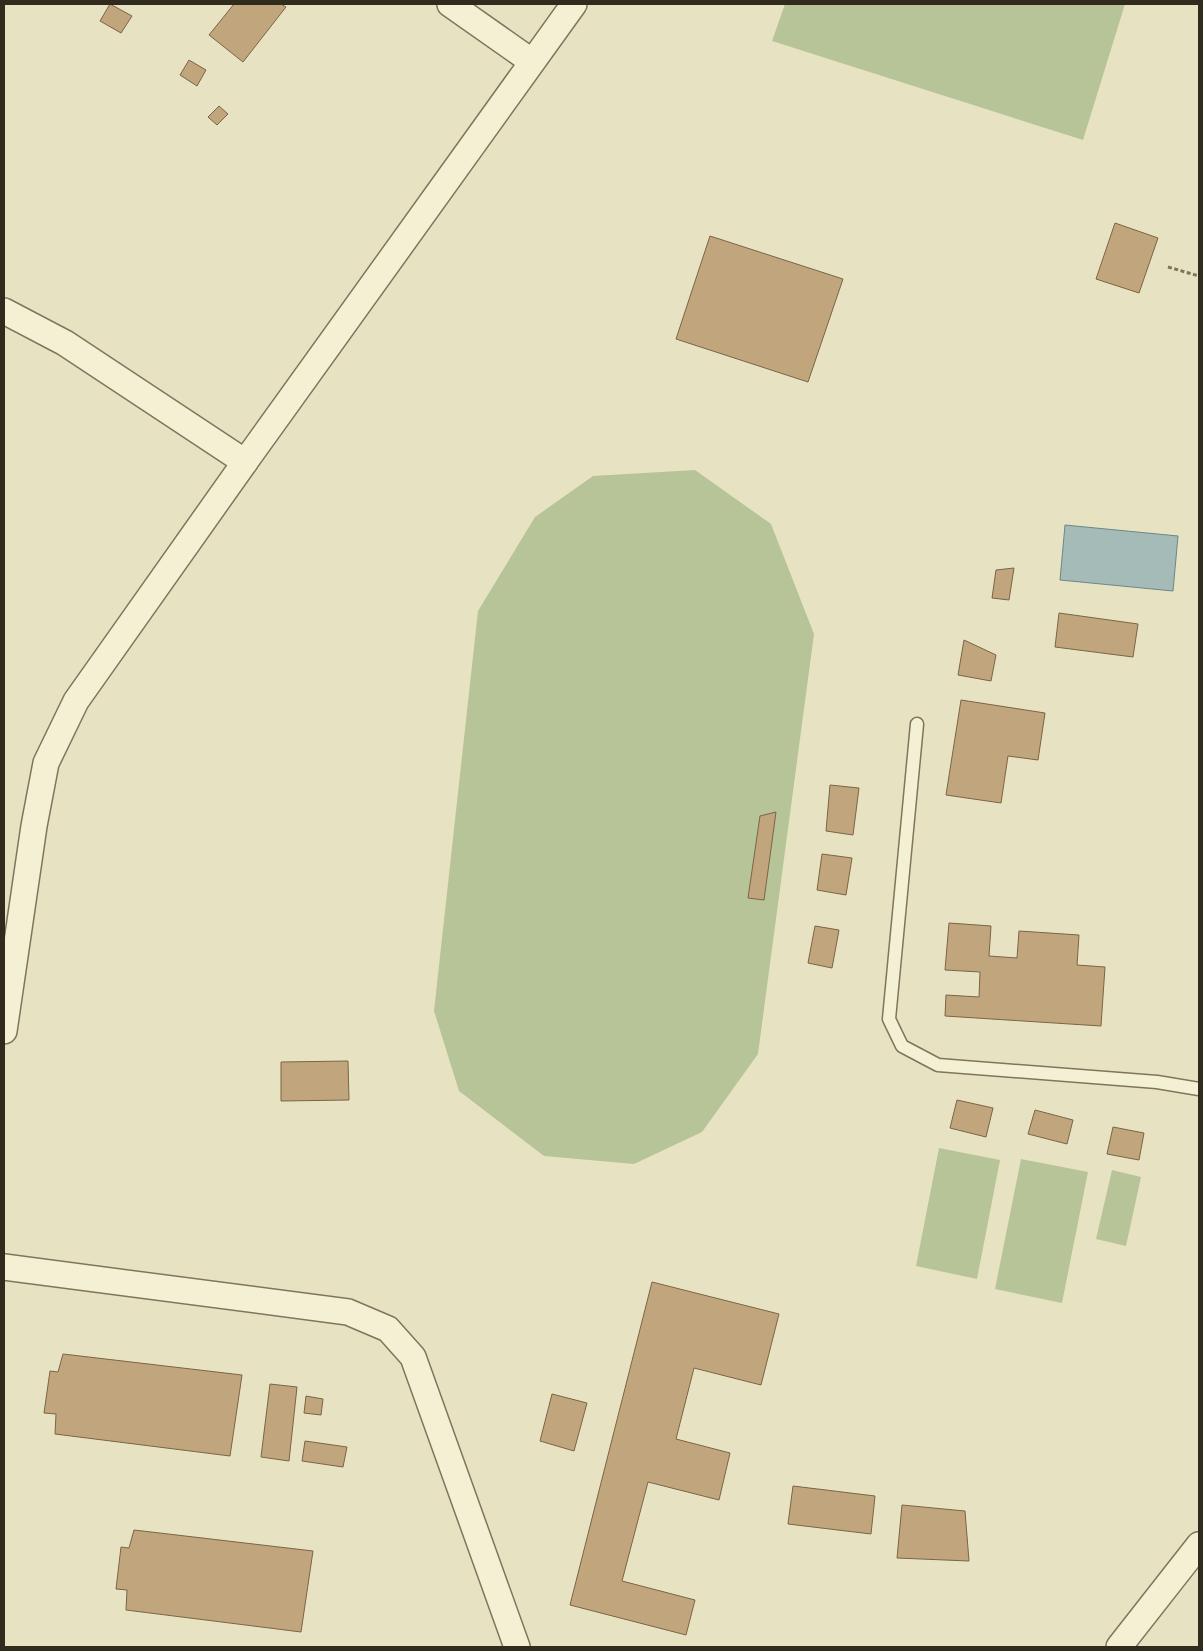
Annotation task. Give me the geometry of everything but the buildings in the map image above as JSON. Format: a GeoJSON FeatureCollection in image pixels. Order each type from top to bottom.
{"type":"FeatureCollection","features":[{"type":"Feature","properties":{"kind":"street"},"geometry":{"type":"LineString","coordinates":[[450,4],[531,61]]}},
{"type":"Feature","properties":{"kind":"street"},"geometry":{"type":"LineString","coordinates":[[4,1031],[34,826],[46,763],[76,701],[244,462],[531,61],[574,4]]}},
{"type":"Feature","properties":{"kind":"street"},"geometry":{"type":"LineString","coordinates":[[4,311],[66,343],[244,462]]}},
{"type":"Feature","properties":{"kind":"street"},"geometry":{"type":"LineString","coordinates":[[4,1267],[348,1312],[388,1329],[413,1357],[517,1647]]}},
{"type":"Feature","properties":{"kind":"street"},"geometry":{"type":"LineString","coordinates":[[1119,1647],[1199,1545]]}},
{"type":"Feature","properties":{"kind":"lane"},"geometry":{"type":"LineString","coordinates":[[917,724],[889,1020],[902,1046],[938,1065],[1157,1082],[1199,1089]]}},
{"type":"Feature","properties":{"kind":"path"},"geometry":{"type":"LineString","coordinates":[[1168,267],[1199,276]]}},
{"type":"Feature","properties":{"kind":"green space"},"geometry":{"type":"Polygon","coordinates":[[[785,4],[1125,4],[1083,140],[772,41],[785,4]]]}},
{"type":"Feature","properties":{"kind":"green space"},"geometry":{"type":"Polygon","coordinates":[[[695,470],[771,524],[814,634],[758,1054],[702,1132],[634,1164],[544,1156],[459,1091],[434,1011],[478,611],[535,517],[593,476],[695,470]]]}},
{"type":"Feature","properties":{"kind":"green space"},"geometry":{"type":"Polygon","coordinates":[[[939,1148],[1000,1160],[977,1279],[916,1266],[939,1148]]]}},
{"type":"Feature","properties":{"kind":"green space"},"geometry":{"type":"Polygon","coordinates":[[[1021,1159],[1088,1172],[1062,1303],[995,1289],[1021,1159]]]}},
{"type":"Feature","properties":{"kind":"green space"},"geometry":{"type":"Polygon","coordinates":[[[1112,1170],[1141,1177],[1126,1246],[1096,1239],[1112,1170]]]}},
{"type":"Feature","properties":{"kind":"water"},"geometry":{"type":"Polygon","coordinates":[[[1065,525],[1178,536],[1173,591],[1060,580],[1065,525]]]}}]}
